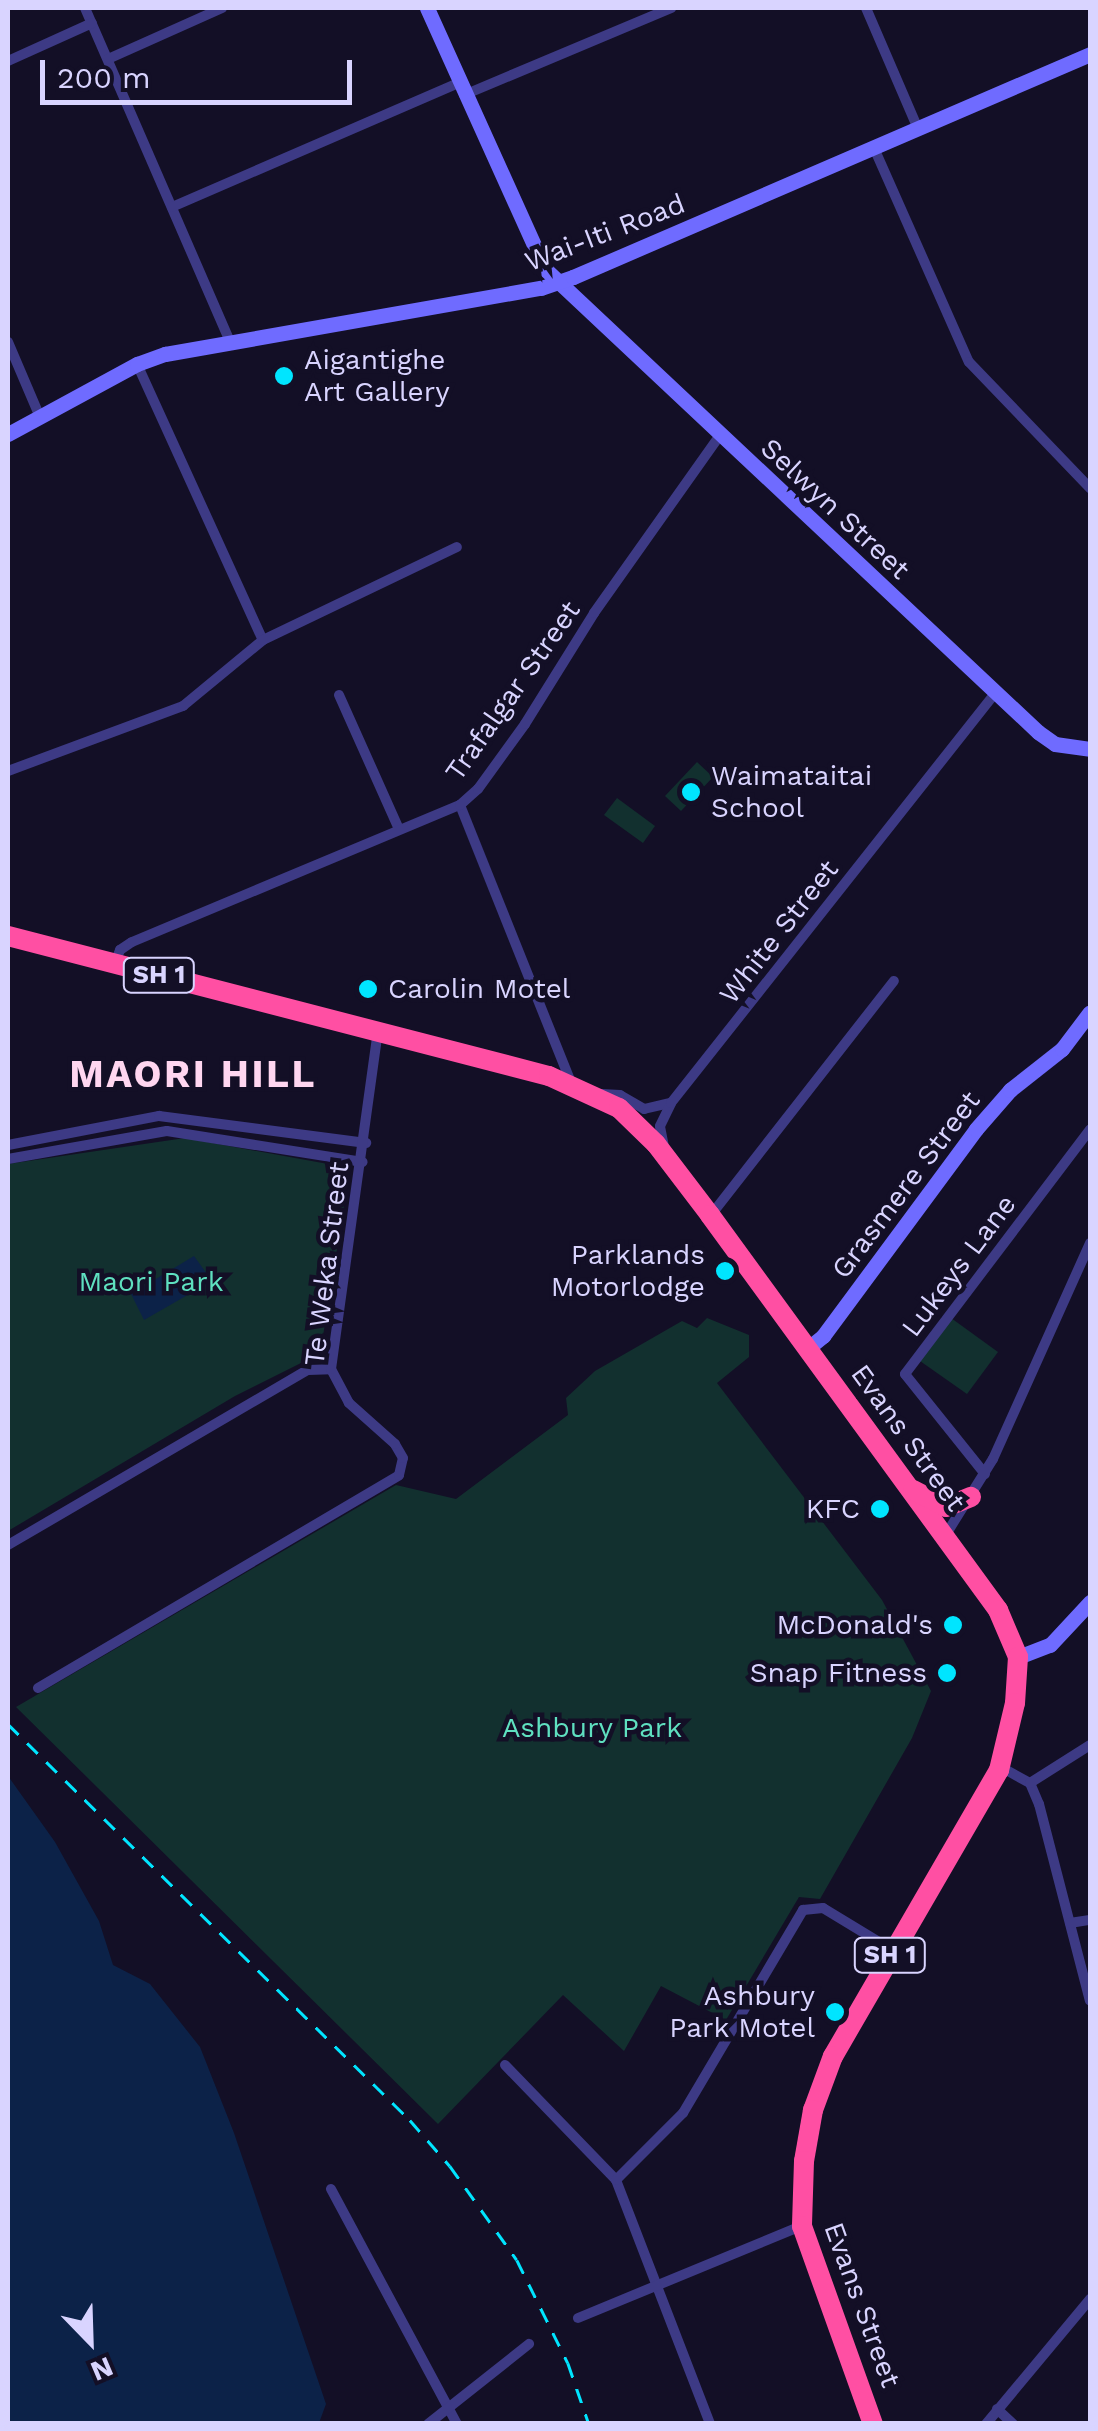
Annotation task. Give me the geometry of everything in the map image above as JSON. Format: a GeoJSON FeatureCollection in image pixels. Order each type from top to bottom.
{"type":"FeatureCollection","features":[{"type":"Feature","properties":{"kind":"highway","name":"Evans Street"},"geometry":{"type":"LineString","coordinates":[[8,936],[571,1083],[632,1119],[710,1216],[998,1610],[1018,1657],[1015,1704],[998,1765],[980,1807],[892,1950],[820,2085],[802,2178],[802,2226],[873,2424]]}},
{"type":"Feature","properties":{"kind":"highway"},"geometry":{"type":"LineString","coordinates":[[907,1486],[946,1507],[971,1497]]}},
{"type":"Feature","properties":{"kind":"street"},"geometry":{"type":"LineString","coordinates":[[86,8],[230,342]]}},
{"type":"Feature","properties":{"kind":"street"},"geometry":{"type":"LineString","coordinates":[[108,59],[222,8]]}},
{"type":"Feature","properties":{"kind":"street","name":"Selwyn Street"},"geometry":{"type":"LineString","coordinates":[[427,8],[537,258],[558,282],[1047,738],[1090,749]]}},
{"type":"Feature","properties":{"kind":"street"},"geometry":{"type":"LineString","coordinates":[[172,208],[671,8]]}},
{"type":"Feature","properties":{"kind":"street"},"geometry":{"type":"LineString","coordinates":[[866,8],[918,128]]}},
{"type":"Feature","properties":{"kind":"street"},"geometry":{"type":"LineString","coordinates":[[8,60],[92,23]]}},
{"type":"Feature","properties":{"kind":"street","name":"Wai-Iti Road"},"geometry":{"type":"LineString","coordinates":[[8,434],[137,364],[230,342],[558,282],[1090,54]]}},
{"type":"Feature","properties":{"kind":"street"},"geometry":{"type":"LineString","coordinates":[[874,148],[969,362],[1090,488]]}},
{"type":"Feature","properties":{"kind":"street"},"geometry":{"type":"LineString","coordinates":[[8,342],[40,416]]}},
{"type":"Feature","properties":{"kind":"street"},"geometry":{"type":"LineString","coordinates":[[137,364],[263,640]]}},
{"type":"Feature","properties":{"kind":"street","name":"Trafalgar Street"},"geometry":{"type":"LineString","coordinates":[[115,962],[120,950],[132,942],[460,805],[478,789],[525,724],[594,613],[720,436]]}},
{"type":"Feature","properties":{"kind":"street"},"geometry":{"type":"LineString","coordinates":[[8,771],[183,706],[263,640],[457,548]]}},
{"type":"Feature","properties":{"kind":"street","name":"White Street"},"geometry":{"type":"LineString","coordinates":[[671,1103],[996,692]]}},
{"type":"Feature","properties":{"kind":"street"},"geometry":{"type":"LineString","coordinates":[[339,695],[399,829]]}},
{"type":"Feature","properties":{"kind":"street"},"geometry":{"type":"LineString","coordinates":[[460,805],[571,1083]]}},
{"type":"Feature","properties":{"kind":"street"},"geometry":{"type":"LineString","coordinates":[[710,1216],[894,981]]}},
{"type":"Feature","properties":{"kind":"street","name":"Grasmere Street"},"geometry":{"type":"LineString","coordinates":[[807,1350],[822,1336],[976,1129],[1010,1090],[1062,1049],[1090,1012]]}},
{"type":"Feature","properties":{"kind":"street","name":"Te Weka Street"},"geometry":{"type":"LineString","coordinates":[[38,1688],[400,1474],[402,1458],[394,1444],[349,1402],[331,1369],[366,1143],[378,1032]]}},
{"type":"Feature","properties":{"kind":"street"},"geometry":{"type":"LineString","coordinates":[[592,1093],[620,1095],[644,1109],[671,1103]]}},
{"type":"Feature","properties":{"kind":"street"},"geometry":{"type":"LineString","coordinates":[[666,1158],[660,1126],[671,1103]]}},
{"type":"Feature","properties":{"kind":"street"},"geometry":{"type":"LineString","coordinates":[[8,1144],[159,1116],[366,1143]]}},
{"type":"Feature","properties":{"kind":"street"},"geometry":{"type":"LineString","coordinates":[[8,1159],[167,1130],[363,1162]]}},
{"type":"Feature","properties":{"kind":"street","name":"Lukeys Lane"},"geometry":{"type":"LineString","coordinates":[[984,1474],[906,1381],[905,1374],[1090,1130]]}},
{"type":"Feature","properties":{"kind":"street"},"geometry":{"type":"LineString","coordinates":[[945,1536],[984,1474],[1090,1243]]}},
{"type":"Feature","properties":{"kind":"street"},"geometry":{"type":"LineString","coordinates":[[8,1545],[308,1370],[331,1369]]}},
{"type":"Feature","properties":{"kind":"street"},"geometry":{"type":"LineString","coordinates":[[1018,1657],[1050,1645],[1090,1602]]}},
{"type":"Feature","properties":{"kind":"street"},"geometry":{"type":"LineString","coordinates":[[1030,1783],[1090,1745]]}},
{"type":"Feature","properties":{"kind":"street"},"geometry":{"type":"LineString","coordinates":[[998,1765],[1030,1783],[1040,1804],[1090,2001]]}},
{"type":"Feature","properties":{"kind":"street"},"geometry":{"type":"LineString","coordinates":[[616,2180],[683,2112],[803,1910],[823,1908],[892,1950]]}},
{"type":"Feature","properties":{"kind":"street"},"geometry":{"type":"LineString","coordinates":[[1070,1923],[1090,1920]]}},
{"type":"Feature","properties":{"kind":"street"},"geometry":{"type":"LineString","coordinates":[[505,2065],[616,2180],[710,2424]]}},
{"type":"Feature","properties":{"kind":"street"},"geometry":{"type":"LineString","coordinates":[[331,2189],[456,2424]]}},
{"type":"Feature","properties":{"kind":"street"},"geometry":{"type":"LineString","coordinates":[[578,2318],[802,2226]]}},
{"type":"Feature","properties":{"kind":"street"},"geometry":{"type":"LineString","coordinates":[[986,2424],[1090,2299]]}},
{"type":"Feature","properties":{"kind":"street"},"geometry":{"type":"LineString","coordinates":[[428,2424],[447,2405],[529,2344]]}},
{"type":"Feature","properties":{"kind":"street"},"geometry":{"type":"LineString","coordinates":[[998,2410],[1014,2424]]}},
{"type":"Feature","properties":{"kind":"green space"},"geometry":{"type":"Polygon","coordinates":[[[697,762],[713,777],[681,811],[665,796],[697,762]]]}},
{"type":"Feature","properties":{"kind":"green space"},"geometry":{"type":"Polygon","coordinates":[[[617,798],[655,826],[643,843],[604,815],[617,798]]]}},
{"type":"Feature","properties":{"kind":"green space","name":"Maori Park"},"geometry":{"type":"Polygon","coordinates":[[[185,1138],[350,1168],[319,1361],[303,1362],[235,1396],[8,1531],[8,1164],[185,1138]]]}},
{"type":"Feature","properties":{"kind":"green space","name":"Ashbury Park"},"geometry":{"type":"Polygon","coordinates":[[[707,1318],[749,1335],[749,1357],[717,1383],[882,1600],[931,1691],[912,1738],[820,1899],[799,1897],[726,2020],[661,1986],[624,2051],[563,1995],[438,2124],[16,1707],[396,1485],[456,1499],[568,1415],[566,1398],[595,1371],[682,1321],[697,1328],[707,1318]]]}},
{"type":"Feature","properties":{"kind":"green space"},"geometry":{"type":"Polygon","coordinates":[[[951,1318],[998,1352],[967,1394],[920,1361],[951,1318]]]}},
{"type":"Feature","properties":{"kind":"water"},"geometry":{"type":"Polygon","coordinates":[[[194,1256],[212,1281],[144,1320],[131,1294],[194,1256]]]}},
{"type":"Feature","properties":{"kind":"water"},"geometry":{"type":"Polygon","coordinates":[[[8,1776],[55,1842],[99,1921],[113,1965],[150,1984],[200,2047],[234,2133],[326,2404],[319,2423],[8,2423],[8,1776]]]}},
{"type":"Feature","properties":{"kind":"railway"},"geometry":{"type":"LineString","coordinates":[[8,1724],[410,2120],[450,2166],[517,2260],[568,2363],[589,2424]]}},
{"type":"Feature","properties":{"kind":"place","name":"Aigantighe Art Gallery"},"geometry":{"type":"Point","coordinates":[284,376]}},
{"type":"Feature","properties":{"kind":"place","name":"Waimataitai School"},"geometry":{"type":"Point","coordinates":[691,792]}},
{"type":"Feature","properties":{"kind":"place","name":"Carolin Motel"},"geometry":{"type":"Point","coordinates":[368,989]}},
{"type":"Feature","properties":{"kind":"place","name":"Parklands Motorlodge"},"geometry":{"type":"Point","coordinates":[725,1271]}},
{"type":"Feature","properties":{"kind":"place","name":"KFC"},"geometry":{"type":"Point","coordinates":[880,1509]}},
{"type":"Feature","properties":{"kind":"place","name":"McDonald's"},"geometry":{"type":"Point","coordinates":[953,1625]}},
{"type":"Feature","properties":{"kind":"place","name":"Snap Fitness"},"geometry":{"type":"Point","coordinates":[947,1673]}},
{"type":"Feature","properties":{"kind":"place","name":"Ashbury Park Motel"},"geometry":{"type":"Point","coordinates":[835,2012]}},
{"type":"Feature","properties":{"kind":"district","name":"MAORI HILL"},"geometry":{"type":"Point","coordinates":[193,1075]}}]}
